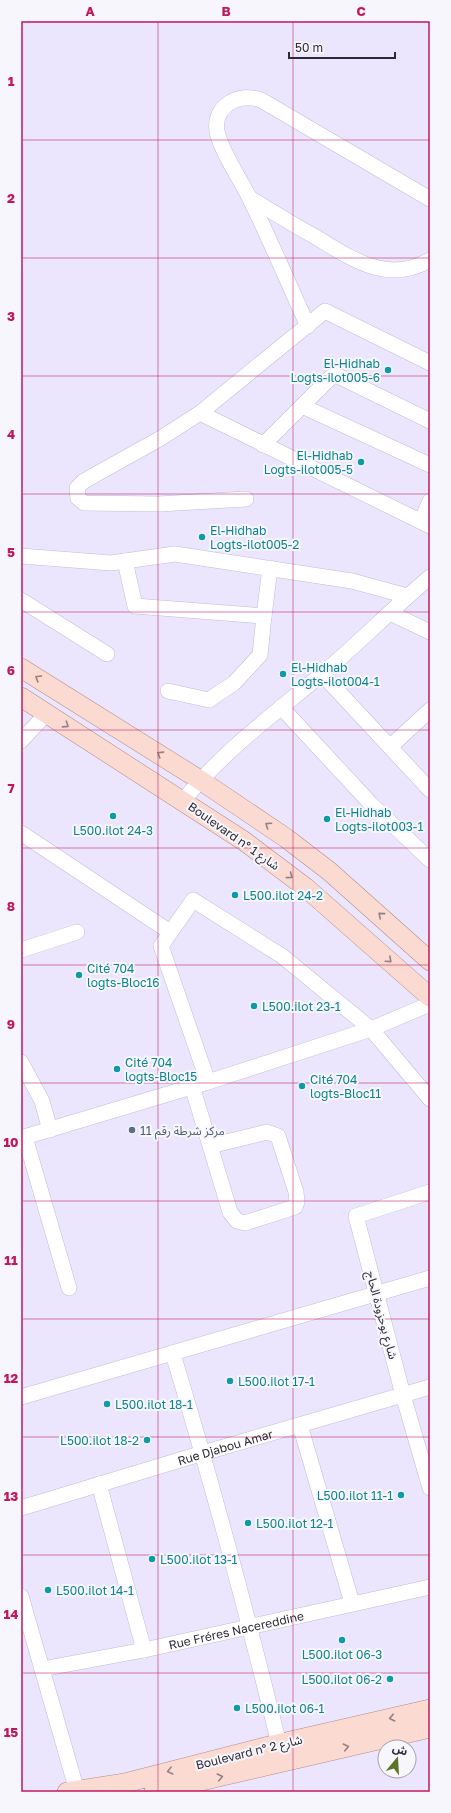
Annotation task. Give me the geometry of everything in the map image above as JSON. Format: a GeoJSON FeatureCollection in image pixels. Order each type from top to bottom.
{"type":"FeatureCollection","features":[{"type":"Feature","properties":{"kind":"main road"},"geometry":{"type":"LineString","coordinates":[[21,668],[200,780],[286,838],[329,871],[430,961]]}},
{"type":"Feature","properties":{"kind":"main road","name":"Boulevard n° شارع 1"},"geometry":{"type":"LineString","coordinates":[[21,697],[244,841],[305,887],[430,997]]}},
{"type":"Feature","properties":{"kind":"main road","name":"Boulevard n° شارع 2"},"geometry":{"type":"LineString","coordinates":[[72,1791],[125,1782],[430,1709]]}},
{"type":"Feature","properties":{"kind":"main road","name":"Boulevard n° شارع 2"},"geometry":{"type":"LineString","coordinates":[[154,1792],[430,1728]]}},
{"type":"Feature","properties":{"kind":"street"},"geometry":{"type":"LineString","coordinates":[[308,326],[250,198],[219,139],[217,131],[219,115],[224,108],[230,102],[246,97],[262,100],[430,199]]}},
{"type":"Feature","properties":{"kind":"street"},"geometry":{"type":"LineString","coordinates":[[250,198],[362,264],[387,270],[400,270],[412,268],[430,260]]}},
{"type":"Feature","properties":{"kind":"street"},"geometry":{"type":"LineString","coordinates":[[246,499],[159,504],[84,503],[78,498],[77,488],[84,481],[161,438],[200,413],[325,311],[430,363]]}},
{"type":"Feature","properties":{"kind":"street"},"geometry":{"type":"LineString","coordinates":[[263,445],[334,374],[430,421]]}},
{"type":"Feature","properties":{"kind":"street"},"geometry":{"type":"LineString","coordinates":[[302,406],[430,465]]}},
{"type":"Feature","properties":{"kind":"street"},"geometry":{"type":"LineString","coordinates":[[200,413],[425,524],[430,501]]}},
{"type":"Feature","properties":{"kind":"street"},"geometry":{"type":"LineString","coordinates":[[21,556],[112,564],[175,554],[352,581],[407,596]]}},
{"type":"Feature","properties":{"kind":"street"},"geometry":{"type":"LineString","coordinates":[[125,562],[135,606],[264,616]]}},
{"type":"Feature","properties":{"kind":"street"},"geometry":{"type":"LineString","coordinates":[[168,691],[209,700],[234,683],[260,655],[270,568]]}},
{"type":"Feature","properties":{"kind":"street"},"geometry":{"type":"LineString","coordinates":[[183,801],[200,780],[281,706],[322,674],[407,596],[430,577]]}},
{"type":"Feature","properties":{"kind":"street"},"geometry":{"type":"LineString","coordinates":[[21,600],[107,654]]}},
{"type":"Feature","properties":{"kind":"street"},"geometry":{"type":"LineString","coordinates":[[390,613],[430,632]]}},
{"type":"Feature","properties":{"kind":"street"},"geometry":{"type":"LineString","coordinates":[[322,674],[391,746],[430,790]]}},
{"type":"Feature","properties":{"kind":"street"},"geometry":{"type":"LineString","coordinates":[[281,706],[371,804],[430,860]]}},
{"type":"Feature","properties":{"kind":"street"},"geometry":{"type":"LineString","coordinates":[[391,746],[430,710]]}},
{"type":"Feature","properties":{"kind":"street"},"geometry":{"type":"LineString","coordinates":[[21,741],[47,713]]}},
{"type":"Feature","properties":{"kind":"street"},"geometry":{"type":"LineString","coordinates":[[21,833],[170,932]]}},
{"type":"Feature","properties":{"kind":"street"},"geometry":{"type":"LineString","coordinates":[[208,1082],[161,946],[193,900],[282,956],[371,1029],[430,1099]]}},
{"type":"Feature","properties":{"kind":"street"},"geometry":{"type":"LineString","coordinates":[[21,950],[77,932]]}},
{"type":"Feature","properties":{"kind":"street"},"geometry":{"type":"LineString","coordinates":[[69,1288],[23,1137],[208,1082],[371,1029],[430,1004]]}},
{"type":"Feature","properties":{"kind":"street"},"geometry":{"type":"LineString","coordinates":[[21,1062],[42,1101],[50,1130]]}},
{"type":"Feature","properties":{"kind":"street"},"geometry":{"type":"LineString","coordinates":[[192,1086],[210,1146],[230,1212],[237,1221],[245,1223],[295,1207],[297,1202],[296,1192],[278,1136],[267,1132],[210,1146]]}},
{"type":"Feature","properties":{"kind":"street","name":"شارع بوحزودة الحاج"},"geometry":{"type":"LineString","coordinates":[[430,1192],[356,1216],[403,1394],[430,1488]]}},
{"type":"Feature","properties":{"kind":"street"},"geometry":{"type":"LineString","coordinates":[[21,1397],[430,1278]]}},
{"type":"Feature","properties":{"kind":"street"},"geometry":{"type":"LineString","coordinates":[[173,1354],[203,1453],[250,1626],[279,1744]]}},
{"type":"Feature","properties":{"kind":"street","name":"Rue Djabou Amar"},"geometry":{"type":"LineString","coordinates":[[21,1508],[300,1424],[430,1387]]}},
{"type":"Feature","properties":{"kind":"street"},"geometry":{"type":"LineString","coordinates":[[300,1424],[352,1603]]}},
{"type":"Feature","properties":{"kind":"street"},"geometry":{"type":"LineString","coordinates":[[99,1484],[144,1650]]}},
{"type":"Feature","properties":{"kind":"street","name":"Rue Fréres Nacereddine"},"geometry":{"type":"LineString","coordinates":[[42,1669],[144,1650],[430,1587]]}},
{"type":"Feature","properties":{"kind":"street"},"geometry":{"type":"LineString","coordinates":[[21,1596],[24,1616],[42,1669],[72,1791]]}},
{"type":"Feature","properties":{"kind":"place","name":"El-Hidhab Logts-ilot005-6"},"geometry":{"type":"Point","coordinates":[388,370]}},
{"type":"Feature","properties":{"kind":"place","name":"El-Hidhab Logts-ilot005-5"},"geometry":{"type":"Point","coordinates":[361,462]}},
{"type":"Feature","properties":{"kind":"place","name":"El-Hidhab Logts-ilot005-2"},"geometry":{"type":"Point","coordinates":[202,537]}},
{"type":"Feature","properties":{"kind":"place","name":"El-Hidhab Logts-ilot004-1"},"geometry":{"type":"Point","coordinates":[283,674]}},
{"type":"Feature","properties":{"kind":"place","name":"L500.ilot 24-3"},"geometry":{"type":"Point","coordinates":[113,816]}},
{"type":"Feature","properties":{"kind":"place","name":"El-Hidhab Logts-ilot003-1"},"geometry":{"type":"Point","coordinates":[327,819]}},
{"type":"Feature","properties":{"kind":"place","name":"L500.ilot 24-2"},"geometry":{"type":"Point","coordinates":[235,895]}},
{"type":"Feature","properties":{"kind":"place","name":"Cité 704 logts-Bloc16"},"geometry":{"type":"Point","coordinates":[79,975]}},
{"type":"Feature","properties":{"kind":"place","name":"L500.ilot 23-1"},"geometry":{"type":"Point","coordinates":[254,1006]}},
{"type":"Feature","properties":{"kind":"place","name":"Cité 704 logts-Bloc15"},"geometry":{"type":"Point","coordinates":[117,1069]}},
{"type":"Feature","properties":{"kind":"place","name":"Cité 704 logts-Bloc11"},"geometry":{"type":"Point","coordinates":[302,1086]}},
{"type":"Feature","properties":{"kind":"place","name":"مركز شرطة رقم 11"},"geometry":{"type":"Point","coordinates":[132,1130]}},
{"type":"Feature","properties":{"kind":"place","name":"L500.ilot 17-1"},"geometry":{"type":"Point","coordinates":[230,1381]}},
{"type":"Feature","properties":{"kind":"place","name":"L500.ilot 18-1"},"geometry":{"type":"Point","coordinates":[107,1404]}},
{"type":"Feature","properties":{"kind":"place","name":"L500.ilot 18-2"},"geometry":{"type":"Point","coordinates":[147,1440]}},
{"type":"Feature","properties":{"kind":"place","name":"L500.ilot 11-1"},"geometry":{"type":"Point","coordinates":[401,1495]}},
{"type":"Feature","properties":{"kind":"place","name":"L500.ilot 12-1"},"geometry":{"type":"Point","coordinates":[248,1523]}},
{"type":"Feature","properties":{"kind":"place","name":"L500.ilot 13-1"},"geometry":{"type":"Point","coordinates":[152,1559]}},
{"type":"Feature","properties":{"kind":"place","name":"L500.ilot 14-1"},"geometry":{"type":"Point","coordinates":[48,1590]}},
{"type":"Feature","properties":{"kind":"place","name":"L500.ilot 06-3"},"geometry":{"type":"Point","coordinates":[342,1640]}},
{"type":"Feature","properties":{"kind":"place","name":"L500.ilot 06-2"},"geometry":{"type":"Point","coordinates":[390,1679]}},
{"type":"Feature","properties":{"kind":"place","name":"L500.ilot 06-1"},"geometry":{"type":"Point","coordinates":[237,1708]}}]}
